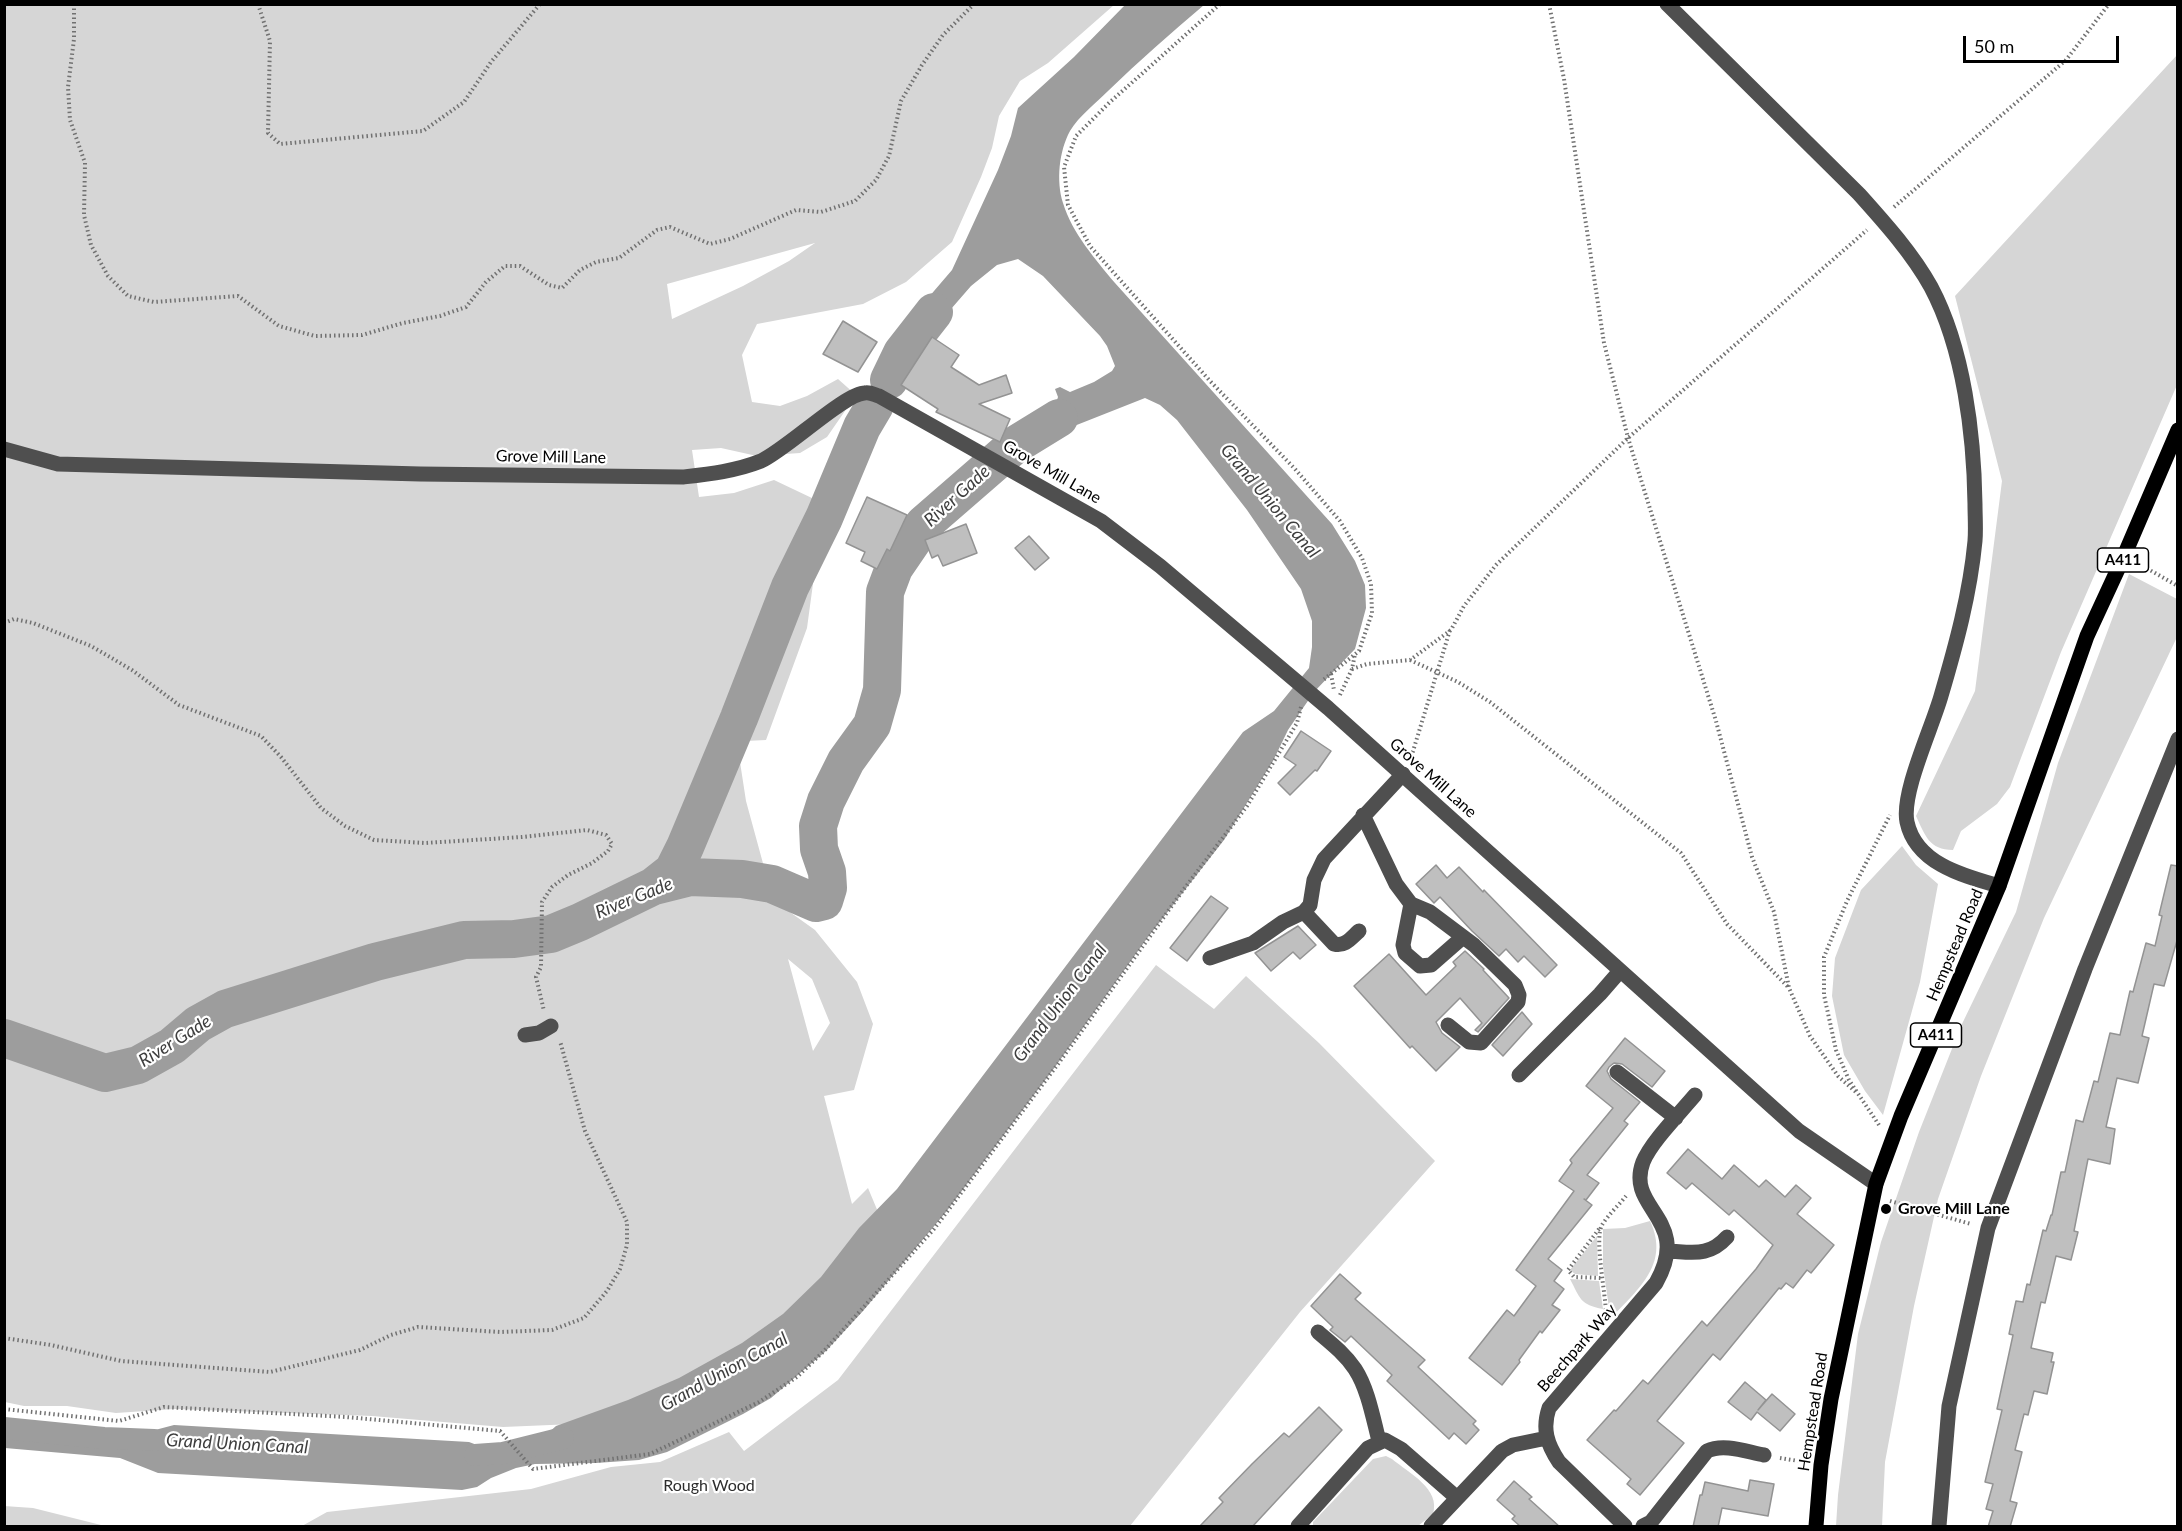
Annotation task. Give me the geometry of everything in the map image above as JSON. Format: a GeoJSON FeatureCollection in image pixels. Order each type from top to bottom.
{"type":"FeatureCollection","features":[{"type":"Feature","properties":{"kind":"main road","name":"Hempstead Road"},"geometry":{"type":"LineString","coordinates":[[1816,1527],[1821,1465],[1831,1399],[1876,1184],[1901,1116],[1999,886],[2087,636],[2178,430]]}},
{"type":"Feature","properties":{"kind":"street"},"geometry":{"type":"LineString","coordinates":[[1667,4],[1881,218],[1914,261],[1931,288],[1948,329],[1963,386],[1975,472],[1975,539],[1967,597],[1935,718],[1909,787],[1906,821],[1914,841],[1924,854],[1949,870],[1999,886]]}},
{"type":"Feature","properties":{"kind":"street","name":"Grove Mill Lane"},"geometry":{"type":"LineString","coordinates":[[4,449],[58,464],[420,474],[683,477],[725,472],[761,461],[798,438],[845,401],[864,392],[879,396],[1016,471],[1101,521],[1160,566],[1403,774],[1799,1131],[1876,1184]]}},
{"type":"Feature","properties":{"kind":"street"},"geometry":{"type":"LineString","coordinates":[[1939,1527],[1949,1406],[1988,1228],[2085,969],[2178,739]]}},
{"type":"Feature","properties":{"kind":"street"},"geometry":{"type":"LineString","coordinates":[[1210,958],[1253,943],[1283,922],[1304,912],[1310,905],[1314,880],[1324,859],[1403,774]]}},
{"type":"Feature","properties":{"kind":"street"},"geometry":{"type":"LineString","coordinates":[[1363,815],[1396,884],[1412,904],[1430,912],[1463,937],[1515,985],[1519,995],[1518,1002],[1481,1043],[1469,1042],[1448,1024]]}},
{"type":"Feature","properties":{"kind":"street"},"geometry":{"type":"LineString","coordinates":[[1412,904],[1403,945],[1405,953],[1420,966],[1431,965],[1463,937]]}},
{"type":"Feature","properties":{"kind":"street"},"geometry":{"type":"LineString","coordinates":[[1304,912],[1334,944],[1345,944],[1359,931]]}},
{"type":"Feature","properties":{"kind":"street"},"geometry":{"type":"LineString","coordinates":[[1519,1075],[1620,971]]}},
{"type":"Feature","properties":{"kind":"street"},"geometry":{"type":"LineString","coordinates":[[525,1035],[539,1033],[551,1026]]}},
{"type":"Feature","properties":{"kind":"street"},"geometry":{"type":"LineString","coordinates":[[1617,1072],[1676,1118]]}},
{"type":"Feature","properties":{"kind":"street"},"geometry":{"type":"LineString","coordinates":[[1695,1095],[1649,1151],[1643,1162],[1640,1184],[1645,1198],[1661,1220],[1668,1241],[1668,1251],[1700,1253],[1712,1250],[1727,1237]]}},
{"type":"Feature","properties":{"kind":"street","name":"Beechpark Way"},"geometry":{"type":"LineString","coordinates":[[1547,1438],[1545,1427],[1549,1408],[1656,1283],[1665,1265],[1668,1251]]}},
{"type":"Feature","properties":{"kind":"street"},"geometry":{"type":"LineString","coordinates":[[1318,1332],[1345,1356],[1361,1380],[1380,1441]]}},
{"type":"Feature","properties":{"kind":"street"},"geometry":{"type":"LineString","coordinates":[[1431,1527],[1456,1497],[1502,1451],[1513,1445],[1547,1438],[1551,1450],[1570,1475],[1625,1527]]}},
{"type":"Feature","properties":{"kind":"street"},"geometry":{"type":"LineString","coordinates":[[1298,1527],[1368,1449],[1385,1440],[1401,1449],[1456,1497]]}},
{"type":"Feature","properties":{"kind":"street"},"geometry":{"type":"LineString","coordinates":[[1643,1527],[1651,1522],[1707,1451],[1724,1447],[1764,1455]]}},
{"type":"Feature","properties":{"kind":"path"},"geometry":{"type":"LineString","coordinates":[[74,4],[74,39],[69,87],[70,120],[85,163],[84,215],[91,245],[108,276],[128,296],[154,302],[238,296],[279,326],[315,336],[362,335],[403,322],[440,316],[466,307],[486,282],[505,266],[520,266],[549,285],[562,288],[580,270],[596,262],[619,258],[657,230],[670,227],[710,244],[730,239],[796,210],[821,212],[855,201],[876,180],[889,156],[901,101],[922,64],[943,35],[974,4]]}},
{"type":"Feature","properties":{"kind":"path"},"geometry":{"type":"LineString","coordinates":[[258,4],[270,41],[268,133],[280,144],[423,131],[464,102],[491,62],[540,4]]}},
{"type":"Feature","properties":{"kind":"path"},"geometry":{"type":"LineString","coordinates":[[4,1409],[119,1421],[164,1407],[346,1417],[500,1431],[533,1469],[650,1454],[759,1402],[797,1377],[825,1350],[934,1229],[1247,806],[1297,723],[1331,674],[1359,651],[1372,613],[1371,584],[1362,558],[1340,521],[1295,469],[1210,381],[1090,246],[1068,205],[1064,167],[1076,136],[1109,103],[1220,4]]}},
{"type":"Feature","properties":{"kind":"path"},"geometry":{"type":"LineString","coordinates":[[1549,4],[1564,79],[1604,343],[1628,438],[1716,721],[1752,857],[1774,912],[1789,988],[1810,1036],[1838,1076],[1857,1093]]}},
{"type":"Feature","properties":{"kind":"path"},"geometry":{"type":"LineString","coordinates":[[1403,774],[1412,757],[1450,630],[1464,606],[1496,565],[1628,438],[2066,60],[2109,4]]}},
{"type":"Feature","properties":{"kind":"path"},"geometry":{"type":"LineString","coordinates":[[2124,556],[2178,586]]}},
{"type":"Feature","properties":{"kind":"path"},"geometry":{"type":"LineString","coordinates":[[4,623],[14,620],[33,623],[92,646],[132,670],[179,705],[261,736],[281,756],[321,808],[345,826],[374,840],[425,843],[587,830],[606,835],[612,844],[608,851],[552,887],[542,902],[541,967],[536,977],[546,1017],[560,1039],[585,1131],[627,1222],[627,1245],[620,1269],[607,1291],[584,1318],[552,1330],[500,1332],[418,1327],[391,1335],[360,1350],[270,1372],[121,1361],[51,1345],[4,1338]]}},
{"type":"Feature","properties":{"kind":"path"},"geometry":{"type":"LineString","coordinates":[[1410,660],[1450,630]]}},
{"type":"Feature","properties":{"kind":"path"},"geometry":{"type":"LineString","coordinates":[[1315,699],[1338,697],[1352,669],[1355,654]]}},
{"type":"Feature","properties":{"kind":"path"},"geometry":{"type":"LineString","coordinates":[[1352,669],[1367,664],[1410,660],[1458,682],[1490,702],[1681,853],[1727,924],[1789,988]]}},
{"type":"Feature","properties":{"kind":"path"},"geometry":{"type":"LineString","coordinates":[[1892,1142],[1857,1093],[1836,1050],[1824,995],[1824,957],[1847,901],[1887,818],[1909,787]]}},
{"type":"Feature","properties":{"kind":"path"},"geometry":{"type":"LineString","coordinates":[[1602,1278],[1575,1277],[1568,1270],[1600,1227],[1640,1184]]}},
{"type":"Feature","properties":{"kind":"path"},"geometry":{"type":"LineString","coordinates":[[1887,1211],[1890,1200],[1988,1228]]}},
{"type":"Feature","properties":{"kind":"path"},"geometry":{"type":"LineString","coordinates":[[1600,1227],[1600,1261],[1606,1299],[1604,1324],[1609,1338]]}},
{"type":"Feature","properties":{"kind":"path"},"geometry":{"type":"LineString","coordinates":[[1764,1455],[1821,1465]]}},
{"type":"Feature","properties":{"kind":"green space"},"geometry":{"type":"Polygon","coordinates":[[[5,5],[1114,5],[1048,63],[1020,81],[999,116],[992,148],[952,242],[906,282],[863,304],[757,324],[742,355],[752,402],[780,406],[807,396],[838,379],[856,395],[827,437],[800,453],[757,456],[721,448],[692,450],[699,497],[734,493],[774,480],[814,499],[797,538],[815,569],[807,628],[766,740],[745,741],[736,736],[746,801],[773,900],[815,930],[857,982],[873,1024],[854,1090],[824,1096],[852,1204],[868,1188],[881,1219],[790,1319],[689,1378],[574,1424],[503,1427],[372,1416],[175,1409],[116,1413],[67,1406],[24,1406],[5,1402],[5,5]],[[815,243],[667,284],[672,319],[743,286],[789,261],[815,243]],[[788,959],[813,1051],[830,1023],[812,979],[788,959]]]}},
{"type":"Feature","properties":{"kind":"green space"},"geometry":{"type":"Polygon","coordinates":[[[2177,55],[2177,385],[2061,652],[2010,787],[1997,804],[1961,831],[1953,850],[1938,847],[1929,840],[1916,816],[1975,691],[2002,481],[1955,296],[2177,55]]]}},
{"type":"Feature","properties":{"kind":"green space"},"geometry":{"type":"Polygon","coordinates":[[[2129,574],[2177,599],[2177,637],[2044,918],[1981,1076],[1938,1199],[1914,1306],[1885,1462],[1882,1526],[1836,1526],[1858,1334],[1881,1242],[1919,1132],[1961,1026],[2016,912],[2058,763],[2129,574]]]}},
{"type":"Feature","properties":{"kind":"green space"},"geometry":{"type":"Polygon","coordinates":[[[1902,846],[1916,865],[1938,884],[1920,982],[1883,1115],[1865,1091],[1844,1055],[1832,996],[1835,958],[1861,890],[1902,846]]]}},
{"type":"Feature","properties":{"kind":"green space","name":"Rough Wood"},"geometry":{"type":"Polygon","coordinates":[[[1156,965],[1214,1009],[1246,976],[1319,1043],[1435,1161],[1300,1312],[1130,1526],[302,1526],[327,1512],[531,1489],[611,1467],[660,1462],[729,1432],[744,1451],[838,1380],[1156,965]]]}},
{"type":"Feature","properties":{"kind":"green space"},"geometry":{"type":"Polygon","coordinates":[[[1650,1221],[1656,1251],[1653,1264],[1639,1288],[1608,1321],[1609,1308],[1603,1266],[1603,1229],[1625,1228],[1650,1221]]]}},
{"type":"Feature","properties":{"kind":"green space"},"geometry":{"type":"Polygon","coordinates":[[[1597,1236],[1598,1276],[1575,1274],[1570,1270],[1597,1236]]]}},
{"type":"Feature","properties":{"kind":"green space"},"geometry":{"type":"Polygon","coordinates":[[[1570,1279],[1599,1281],[1603,1309],[1585,1303],[1570,1279]]]}},
{"type":"Feature","properties":{"kind":"green space"},"geometry":{"type":"Polygon","coordinates":[[[1386,1456],[1415,1476],[1428,1489],[1434,1505],[1433,1514],[1418,1526],[1313,1526],[1313,1522],[1373,1459],[1386,1456]]]}},
{"type":"Feature","properties":{"kind":"green space"},"geometry":{"type":"Polygon","coordinates":[[[4,1506],[33,1508],[105,1526],[5,1526],[4,1506]]]}},
{"type":"Feature","properties":{"kind":"water"},"geometry":{"type":"Polygon","coordinates":[[[1125,5],[1204,5],[1155,47],[1083,115],[1070,131],[1063,148],[1059,176],[1067,214],[1085,246],[1115,283],[1332,524],[1355,561],[1365,585],[1366,608],[1355,649],[1314,692],[1288,730],[1273,761],[1224,840],[1148,937],[1055,1067],[946,1212],[863,1311],[826,1351],[771,1398],[667,1452],[639,1460],[535,1464],[516,1468],[491,1478],[477,1487],[462,1490],[158,1473],[120,1458],[5,1448],[4,1429],[121,1439],[174,1425],[469,1442],[493,1451],[512,1454],[529,1450],[556,1426],[628,1400],[679,1378],[742,1343],[783,1314],[821,1277],[859,1228],[897,1189],[1243,732],[1274,711],[1309,668],[1312,621],[1301,589],[1247,510],[1177,420],[1160,405],[1145,398],[1064,430],[1025,450],[1015,445],[1009,435],[1055,406],[1058,397],[1055,389],[1060,387],[1070,392],[1094,382],[1112,371],[1115,366],[1100,336],[1043,276],[1018,259],[997,265],[971,286],[911,355],[902,353],[897,346],[928,298],[952,270],[998,170],[1011,136],[1018,108],[1074,57],[1125,5]]]}},
{"type":"Feature","properties":{"kind":"building"},"geometry":{"type":"Polygon","coordinates":[[[843,321],[877,342],[858,372],[823,354],[843,321]]]}},
{"type":"Feature","properties":{"kind":"building"},"geometry":{"type":"Polygon","coordinates":[[[932,337],[959,355],[951,367],[979,385],[1006,375],[1012,393],[979,404],[1010,419],[1000,442],[936,412],[938,409],[901,385],[932,337]]]}},
{"type":"Feature","properties":{"kind":"building"},"geometry":{"type":"Polygon","coordinates":[[[867,497],[907,515],[890,551],[887,549],[877,569],[861,561],[865,552],[846,543],[867,497]]]}},
{"type":"Feature","properties":{"kind":"building"},"geometry":{"type":"Polygon","coordinates":[[[966,524],[977,553],[943,566],[938,555],[932,558],[925,540],[966,524]]]}},
{"type":"Feature","properties":{"kind":"building"},"geometry":{"type":"Polygon","coordinates":[[[1029,536],[1049,558],[1035,570],[1015,548],[1029,536]]]}},
{"type":"Feature","properties":{"kind":"building"},"geometry":{"type":"Polygon","coordinates":[[[1301,731],[1331,751],[1317,771],[1315,770],[1290,795],[1278,783],[1296,765],[1284,757],[1301,731]]]}},
{"type":"Feature","properties":{"kind":"building"},"geometry":{"type":"Polygon","coordinates":[[[1436,865],[1447,878],[1459,867],[1557,965],[1545,977],[1524,956],[1518,962],[1506,949],[1499,956],[1440,897],[1434,903],[1416,884],[1436,865]]]}},
{"type":"Feature","properties":{"kind":"building"},"geometry":{"type":"Polygon","coordinates":[[[2171,865],[2178,866],[2178,937],[2164,986],[2154,984],[2142,1036],[2149,1038],[2138,1083],[2117,1078],[2106,1127],[2115,1129],[2110,1164],[2088,1159],[2074,1231],[2078,1232],[2071,1260],[2056,1256],[2045,1303],[2041,1302],[2031,1348],[2053,1353],[2051,1362],[2054,1362],[2047,1394],[2034,1391],[2028,1415],[2024,1414],[2015,1450],[2022,1452],[2010,1501],[2017,1503],[2010,1527],[1988,1527],[1993,1511],[1986,1509],[1993,1484],[1985,1482],[2002,1410],[1997,1409],[2013,1335],[2009,1334],[2016,1301],[2023,1302],[2027,1284],[2030,1285],[2043,1230],[2046,1231],[2052,1215],[2061,1172],[2065,1172],[2076,1120],[2083,1122],[2094,1081],[2098,1082],[2110,1033],[2120,1035],[2130,991],[2133,992],[2146,943],[2155,946],[2162,916],[2159,915],[2171,865]]]}},
{"type":"Feature","properties":{"kind":"building"},"geometry":{"type":"Polygon","coordinates":[[[1211,896],[1228,908],[1187,961],[1170,948],[1211,896]]]}},
{"type":"Feature","properties":{"kind":"building"},"geometry":{"type":"Polygon","coordinates":[[[1298,926],[1316,945],[1300,959],[1293,952],[1271,971],[1255,953],[1298,926]]]}},
{"type":"Feature","properties":{"kind":"building"},"geometry":{"type":"Polygon","coordinates":[[[1465,951],[1509,998],[1478,1032],[1475,1030],[1482,1023],[1460,998],[1436,1022],[1442,1033],[1460,1047],[1436,1071],[1412,1046],[1410,1048],[1354,986],[1389,954],[1426,995],[1456,966],[1453,962],[1465,951]]]}},
{"type":"Feature","properties":{"kind":"building"},"geometry":{"type":"Polygon","coordinates":[[[1522,1012],[1532,1024],[1503,1056],[1492,1045],[1522,1012]]]}},
{"type":"Feature","properties":{"kind":"building"},"geometry":{"type":"Polygon","coordinates":[[[1625,1038],[1665,1071],[1652,1087],[1622,1064],[1614,1063],[1609,1067],[1607,1071],[1611,1079],[1640,1102],[1624,1121],[1628,1124],[1587,1175],[1599,1183],[1586,1200],[1584,1199],[1592,1205],[1548,1259],[1562,1270],[1554,1281],[1564,1289],[1552,1305],[1560,1310],[1542,1333],[1540,1331],[1502,1385],[1469,1358],[1507,1310],[1514,1316],[1536,1286],[1516,1270],[1574,1191],[1559,1181],[1572,1163],[1570,1160],[1613,1108],[1586,1086],[1625,1038]]]}},
{"type":"Feature","properties":{"kind":"building"},"geometry":{"type":"Polygon","coordinates":[[[1688,1149],[1722,1179],[1734,1165],[1759,1187],[1766,1180],[1785,1197],[1796,1185],[1811,1198],[1797,1214],[1834,1245],[1811,1273],[1807,1270],[1793,1288],[1786,1283],[1781,1289],[1779,1288],[1720,1360],[1713,1354],[1657,1421],[1684,1443],[1640,1495],[1627,1484],[1631,1479],[1587,1440],[1643,1380],[1648,1384],[1702,1321],[1707,1326],[1756,1269],[1773,1245],[1734,1210],[1729,1215],[1692,1183],[1686,1189],[1667,1173],[1688,1149]]]}},
{"type":"Feature","properties":{"kind":"building"},"geometry":{"type":"Polygon","coordinates":[[[1340,1274],[1361,1293],[1355,1299],[1425,1360],[1418,1367],[1476,1421],[1473,1424],[1479,1430],[1466,1444],[1454,1433],[1449,1439],[1387,1381],[1392,1375],[1351,1336],[1345,1342],[1330,1330],[1333,1327],[1311,1306],[1340,1274]]]}},
{"type":"Feature","properties":{"kind":"building"},"geometry":{"type":"Polygon","coordinates":[[[1745,1382],[1766,1400],[1758,1410],[1772,1394],[1795,1414],[1780,1431],[1757,1412],[1751,1420],[1728,1402],[1745,1382]]]}},
{"type":"Feature","properties":{"kind":"building"},"geometry":{"type":"Polygon","coordinates":[[[1319,1407],[1342,1430],[1252,1527],[1199,1527],[1223,1502],[1219,1498],[1252,1464],[1284,1433],[1289,1437],[1319,1407]]]}},
{"type":"Feature","properties":{"kind":"building"},"geometry":{"type":"Polygon","coordinates":[[[1750,1480],[1774,1484],[1768,1516],[1722,1508],[1718,1527],[1693,1527],[1705,1482],[1748,1491],[1750,1480]]]}},
{"type":"Feature","properties":{"kind":"building"},"geometry":{"type":"Polygon","coordinates":[[[1514,1481],[1532,1497],[1529,1499],[1560,1527],[1521,1527],[1512,1519],[1515,1516],[1497,1500],[1514,1481]]]}},
{"type":"Feature","properties":{"kind":"waterway"},"geometry":{"type":"LineString","coordinates":[[889,380],[902,353],[934,312]]}},
{"type":"Feature","properties":{"kind":"waterway"},"geometry":{"type":"LineString","coordinates":[[654,886],[673,871],[685,847],[790,587],[824,518],[862,427],[875,405]]}},
{"type":"Feature","properties":{"kind":"waterway","name":"River Gade"},"geometry":{"type":"LineString","coordinates":[[4,1038],[105,1073],[138,1065],[172,1046],[198,1024],[225,1009],[375,962],[464,940],[514,939],[551,934],[654,886],[690,877],[742,879],[772,884],[816,903],[824,901],[828,888],[827,872],[819,849],[818,826],[826,801],[846,761],[872,725],[882,690],[885,592],[894,568],[924,524],[1015,445],[1059,418]]}},
{"type":"Feature","properties":{"kind":"waterway","name":"Grand Union Canal"},"geometry":{"type":"LineString","coordinates":[[4,1428],[104,1438],[154,1440]]}},
{"type":"Feature","properties":{"kind":"waterway","name":"Grand Union Canal"},"geometry":{"type":"LineString","coordinates":[[475,1455],[503,1453],[563,1438]]}},
{"type":"Feature","properties":{"kind":"place","name":"Grove Mill Lane"},"geometry":{"type":"Point","coordinates":[1886,1209]}}]}
